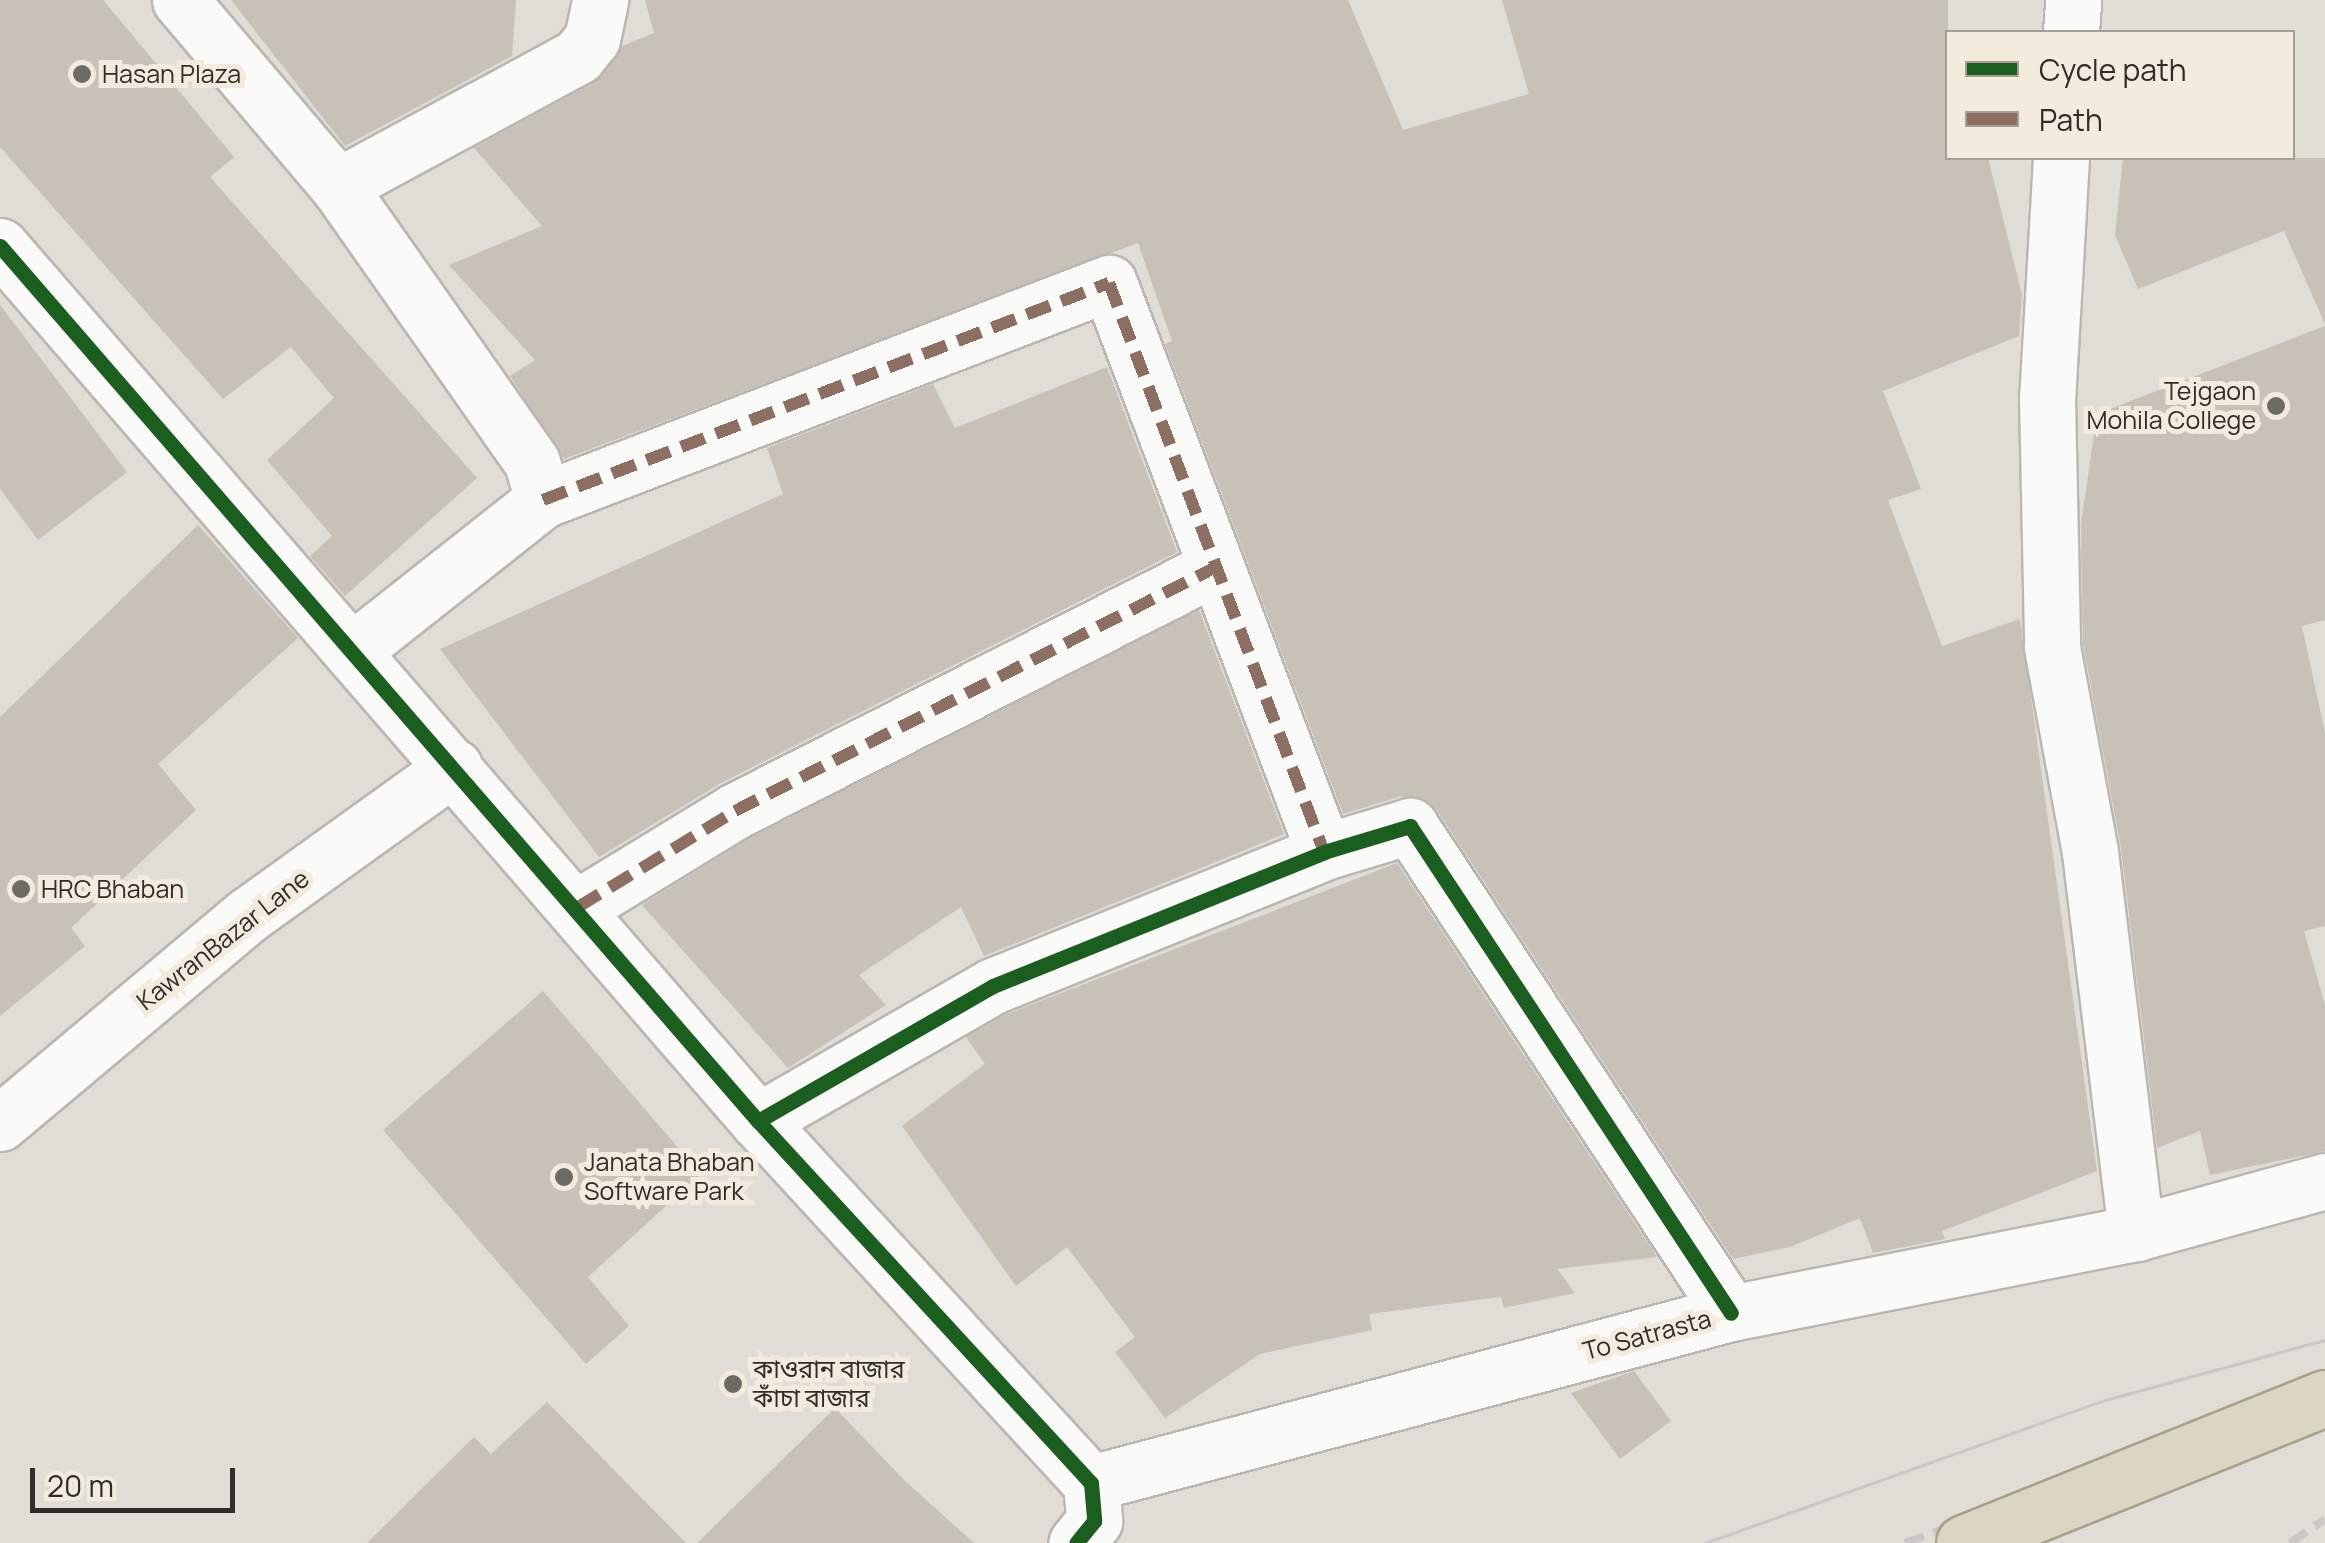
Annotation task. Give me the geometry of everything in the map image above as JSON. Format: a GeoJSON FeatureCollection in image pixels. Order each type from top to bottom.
{"type":"FeatureCollection","features":[{"type":"Feature","properties":{"kind":"highway"},"geometry":{"type":"LineString","coordinates":[[1964,1543],[2325,1398]]}},
{"type":"Feature","properties":{"kind":"street"},"geometry":{"type":"LineString","coordinates":[[180,0],[338,186],[532,462],[543,500]]}},
{"type":"Feature","properties":{"kind":"street"},"geometry":{"type":"LineString","coordinates":[[338,186],[578,56],[592,39],[600,0]]}},
{"type":"Feature","properties":{"kind":"street"},"geometry":{"type":"LineString","coordinates":[[2070,30],[2073,0]]}},
{"type":"Feature","properties":{"kind":"street"},"geometry":{"type":"LineString","coordinates":[[2061,160],[2047,398],[2052,647],[2090,852],[2136,1233]]}},
{"type":"Feature","properties":{"kind":"street"},"geometry":{"type":"LineString","coordinates":[[0,246],[578,907],[758,1121],[1092,1483],[1094,1521],[1076,1543]]}},
{"type":"Feature","properties":{"kind":"street"},"geometry":{"type":"LineString","coordinates":[[354,649],[543,500],[1109,283],[1324,852]]}},
{"type":"Feature","properties":{"kind":"street"},"geometry":{"type":"LineString","coordinates":[[578,907],[735,811],[1216,567]]}},
{"type":"Feature","properties":{"kind":"street","name":"KawranBazar Lane"},"geometry":{"type":"LineString","coordinates":[[0,1123],[248,915],[454,768]]}},
{"type":"Feature","properties":{"kind":"street"},"geometry":{"type":"LineString","coordinates":[[758,1121],[993,986],[1324,852],[1410,826],[1731,1312]]}},
{"type":"Feature","properties":{"kind":"street","name":"To Satrasta"},"geometry":{"type":"LineString","coordinates":[[1092,1483],[1731,1312],[2136,1233],[2325,1182]]}},
{"type":"Feature","properties":{"kind":"building"},"geometry":{"type":"Polygon","coordinates":[[[0,0],[103,0],[234,157],[210,177],[477,478],[345,596],[310,556],[332,536],[267,460],[334,398],[291,347],[223,399],[0,147],[0,0]]]}},
{"type":"Feature","properties":{"kind":"building"},"geometry":{"type":"Polygon","coordinates":[[[231,0],[516,0],[512,56],[345,146],[231,0]]]}},
{"type":"Feature","properties":{"kind":"building"},"geometry":{"type":"Polygon","coordinates":[[[645,0],[1348,0],[1403,130],[1529,94],[1502,0],[1948,0],[1945,160],[1988,160],[2022,295],[2019,336],[1883,391],[1921,489],[1888,500],[1942,646],[2020,619],[2097,1171],[1942,1231],[1945,1239],[1873,1253],[1860,1218],[1790,1247],[1733,1259],[1436,809],[1402,796],[1343,814],[1165,344],[1172,341],[1138,243],[564,459],[510,376],[535,360],[449,265],[542,226],[474,148],[593,83],[622,46],[654,33],[645,0]]]}},
{"type":"Feature","properties":{"kind":"building"},"geometry":{"type":"Polygon","coordinates":[[[2325,158],[2325,324],[2284,231],[2138,289],[2115,235],[2123,160],[2325,158]]]}},
{"type":"Feature","properties":{"kind":"building"},"geometry":{"type":"Polygon","coordinates":[[[0,305],[127,472],[38,540],[0,489],[0,305]]]}},
{"type":"Feature","properties":{"kind":"building"},"geometry":{"type":"Polygon","coordinates":[[[2325,326],[2325,620],[2302,626],[2325,733],[2325,926],[2304,931],[2325,1005],[2325,1151],[2210,1175],[2200,1131],[2157,1148],[2121,848],[2083,644],[2081,524],[2097,414],[2325,326]]]}},
{"type":"Feature","properties":{"kind":"building"},"geometry":{"type":"Polygon","coordinates":[[[1107,367],[1177,552],[721,783],[599,857],[440,649],[783,494],[767,448],[933,384],[955,428],[1107,367]]]}},
{"type":"Feature","properties":{"kind":"building"},"geometry":{"type":"Polygon","coordinates":[[[198,525],[298,638],[158,764],[196,810],[71,928],[85,946],[0,1016],[0,717],[198,525]]]}},
{"type":"Feature","properties":{"kind":"building"},"geometry":{"type":"Polygon","coordinates":[[[1199,610],[1284,834],[984,956],[961,907],[859,975],[886,1005],[788,1068],[642,905],[750,838],[1199,610]]]}},
{"type":"Feature","properties":{"kind":"building"},"geometry":{"type":"Polygon","coordinates":[[[1397,863],[1657,1257],[1557,1269],[1575,1293],[1504,1308],[1501,1297],[1369,1314],[1372,1330],[1260,1354],[1165,1418],[1115,1352],[1135,1337],[1067,1247],[1016,1286],[902,1126],[985,1064],[966,1037],[1007,1014],[1397,863]]]}},
{"type":"Feature","properties":{"kind":"building","name":"Janata Bhaban Software Park"},"geometry":{"type":"Polygon","coordinates":[[[543,991],[701,1174],[588,1277],[629,1326],[586,1364],[383,1130],[543,991]]]}},
{"type":"Feature","properties":{"kind":"building"},"geometry":{"type":"Polygon","coordinates":[[[1634,1371],[1671,1421],[1620,1459],[1571,1393],[1634,1371]]]}},
{"type":"Feature","properties":{"kind":"building"},"geometry":{"type":"Polygon","coordinates":[[[547,1402],[686,1543],[367,1543],[474,1437],[491,1454],[547,1402]]]}},
{"type":"Feature","properties":{"kind":"building"},"geometry":{"type":"Polygon","coordinates":[[[835,1408],[904,1480],[974,1543],[697,1543],[835,1408]]]}},
{"type":"Feature","properties":{"kind":"tram line"},"geometry":{"type":"LineString","coordinates":[[1705,1543],[2105,1400],[2325,1340]]}},
{"type":"Feature","properties":{"kind":"railway"},"geometry":{"type":"LineString","coordinates":[[1905,1543],[2125,1464],[2325,1409]]}},
{"type":"Feature","properties":{"kind":"railway"},"geometry":{"type":"LineString","coordinates":[[2290,1543],[2325,1519]]}},
{"type":"Feature","properties":{"kind":"marked path"},"geometry":{"type":"LineString","coordinates":[[543,500],[1109,283],[1324,852]]}},
{"type":"Feature","properties":{"kind":"marked path"},"geometry":{"type":"LineString","coordinates":[[578,907],[735,811],[1216,567]]}},
{"type":"Feature","properties":{"kind":"cycle path"},"geometry":{"type":"LineString","coordinates":[[0,246],[758,1121],[1091,1483],[1094,1521],[1076,1543]]}},
{"type":"Feature","properties":{"kind":"cycle path"},"geometry":{"type":"LineString","coordinates":[[758,1121],[993,986],[1324,852],[1410,826],[1731,1313]]}},
{"type":"Feature","properties":{"kind":"place","name":"Hasan Plaza"},"geometry":{"type":"Point","coordinates":[82,74]}},
{"type":"Feature","properties":{"kind":"place","name":"Tejgaon Mohila College"},"geometry":{"type":"Point","coordinates":[2276,406]}},
{"type":"Feature","properties":{"kind":"place","name":"HRC Bhaban"},"geometry":{"type":"Point","coordinates":[21,889]}},
{"type":"Feature","properties":{"kind":"place","name":"Janata Bhaban Software Park"},"geometry":{"type":"Point","coordinates":[564,1177]}},
{"type":"Feature","properties":{"kind":"place","name":"কাওরান বাজার কাঁচা বাজার"},"geometry":{"type":"Point","coordinates":[733,1384]}}]}
